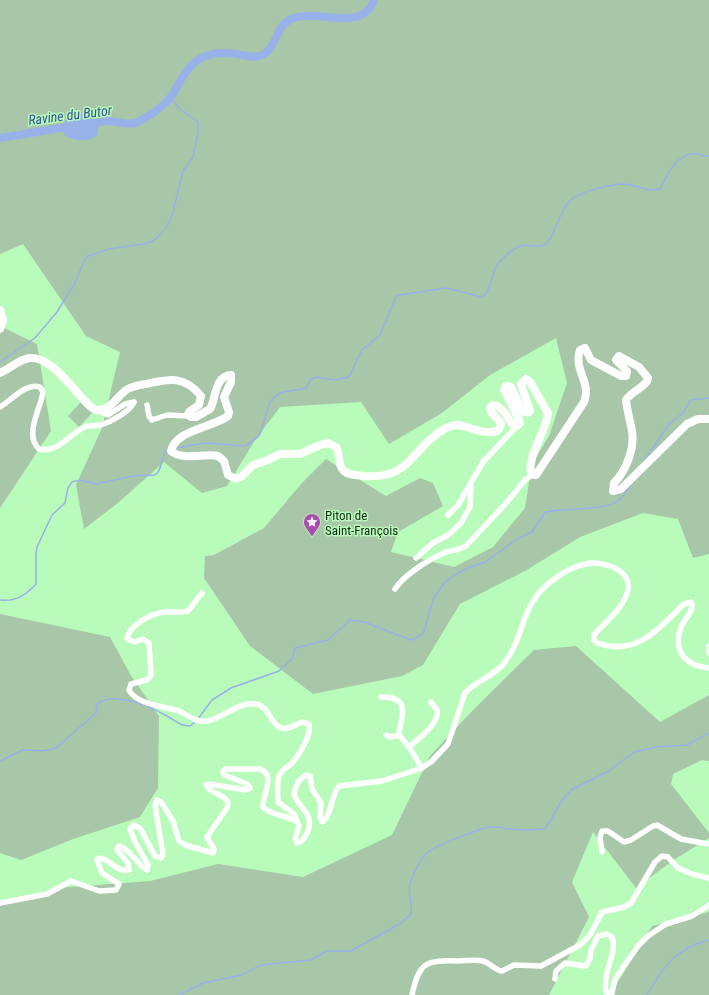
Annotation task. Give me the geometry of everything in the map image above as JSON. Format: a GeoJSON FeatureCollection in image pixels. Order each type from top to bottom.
{"type":"FeatureCollection","features":[{"type":"Feature","properties":{"kind":"main road"},"geometry":{"type":"LineString","coordinates":[[0,310],[3,320],[0,329]]}},
{"type":"Feature","properties":{"kind":"main road"},"geometry":{"type":"LineString","coordinates":[[0,373],[24,360],[37,359],[66,378],[90,408],[98,411],[106,408],[128,388],[170,379],[187,384],[201,396],[199,405],[191,410],[188,416],[196,417],[210,409],[218,386],[225,377],[229,375],[232,376],[231,382],[224,396],[229,412],[228,416],[194,430],[174,443],[171,451],[187,456],[218,456],[224,461],[228,475],[236,479],[242,476],[253,465],[280,454],[300,454],[328,443],[335,445],[338,450],[339,463],[344,471],[353,475],[376,476],[391,474],[406,465],[431,438],[449,426],[460,425],[488,433],[496,430],[502,423],[491,412],[490,408],[493,405],[498,406],[508,416],[512,424],[517,426],[520,423],[519,419],[504,390],[506,386],[511,387],[522,411],[528,413],[530,409],[521,384],[526,380],[530,382],[548,413],[546,424],[531,462],[530,472],[532,475],[536,476],[584,402],[588,389],[581,373],[578,359],[582,348],[587,350],[591,360],[621,376],[626,376],[627,371],[617,362],[616,360],[619,356],[639,367],[648,378],[646,384],[629,395],[626,400],[633,440],[626,466],[620,477],[614,483],[613,491],[621,489],[687,424],[698,419],[709,419]]}},
{"type":"Feature","properties":{"kind":"street"},"geometry":{"type":"LineString","coordinates":[[0,407],[29,387],[36,385],[40,387],[43,392],[33,430],[32,440],[39,448],[49,450],[86,427],[101,424],[110,420],[129,409],[134,402],[125,404],[108,415],[98,411]]}},
{"type":"Feature","properties":{"kind":"street"},"geometry":{"type":"LineString","coordinates":[[147,405],[149,416],[152,420],[167,415],[188,416]]}},
{"type":"Feature","properties":{"kind":"street"},"geometry":{"type":"LineString","coordinates":[[448,515],[458,505],[490,454],[517,426]]}},
{"type":"Feature","properties":{"kind":"street"},"geometry":{"type":"LineString","coordinates":[[395,589],[404,577],[445,552],[461,549],[467,545],[508,502],[525,480],[532,475]]}},
{"type":"Feature","properties":{"kind":"street"},"geometry":{"type":"LineString","coordinates":[[416,558],[435,542],[450,533],[468,514],[471,504],[472,481]]}},
{"type":"Feature","properties":{"kind":"street"},"geometry":{"type":"LineString","coordinates":[[202,593],[188,611],[159,613],[140,622],[129,633],[127,638],[129,640],[135,642],[143,639],[149,643],[151,675],[147,680],[131,684],[129,690],[136,698],[179,711],[198,720],[208,721],[248,704],[255,703],[266,709],[275,724],[282,728],[290,728],[302,722],[309,724],[310,730],[307,738],[296,758],[282,771],[278,780],[278,802],[294,814],[298,822],[299,829],[295,839],[298,843],[305,836],[309,822],[306,809],[294,794],[298,783],[306,775],[310,776],[312,789],[321,803],[320,817],[322,822],[327,818],[335,793],[339,786],[382,781],[422,768],[431,762],[448,744],[464,693],[497,671],[509,657],[530,604],[537,594],[554,579],[580,565],[595,563],[608,565],[622,572],[628,580],[625,600],[615,614],[594,635],[594,640],[621,648],[634,644],[651,635],[684,604],[691,602],[692,610],[681,628],[680,647],[683,656],[688,662],[695,666],[709,668]]}},
{"type":"Feature","properties":{"kind":"street"},"geometry":{"type":"LineString","coordinates":[[709,646],[709,653]]}},
{"type":"Feature","properties":{"kind":"street"},"geometry":{"type":"LineString","coordinates":[[382,697],[391,697],[396,699],[402,707],[403,716],[399,735]]}},
{"type":"Feature","properties":{"kind":"street"},"geometry":{"type":"LineString","coordinates":[[409,747],[429,728],[436,718],[437,710],[431,702]]}},
{"type":"Feature","properties":{"kind":"street"},"geometry":{"type":"LineString","coordinates":[[386,735],[399,735]]}},
{"type":"Feature","properties":{"kind":"street"},"geometry":{"type":"LineString","coordinates":[[399,735],[409,747],[422,768]]}},
{"type":"Feature","properties":{"kind":"street"},"geometry":{"type":"LineString","coordinates":[[0,903],[47,894],[71,881],[99,891],[116,890],[119,887],[119,884],[102,873],[97,860],[99,858],[103,858],[117,868],[126,871],[129,870],[128,863],[118,852],[118,847],[127,850],[137,859],[142,868],[146,870],[148,865],[135,842],[130,829],[133,825],[140,828],[155,856],[161,858],[163,855],[155,805],[157,800],[161,802],[173,821],[176,837],[181,843],[213,852],[214,849],[207,836],[227,808],[228,803],[225,798],[208,789],[206,785],[209,784],[246,790],[250,787],[224,775],[223,772],[225,769],[264,770],[268,781],[263,807],[267,811],[286,816],[298,822]]}},
{"type":"Feature","properties":{"kind":"street"},"geometry":{"type":"LineString","coordinates":[[602,852],[600,837],[602,831],[608,831],[624,842],[631,840],[657,825],[681,839],[709,844]]}},
{"type":"Feature","properties":{"kind":"street"},"geometry":{"type":"LineString","coordinates":[[412,995],[418,973],[423,966],[430,962],[482,961],[502,971],[516,964],[541,966],[580,945],[590,936],[602,912],[624,907],[631,903],[656,862],[662,856],[668,857],[678,868],[692,874],[709,878]]}},
{"type":"Feature","properties":{"kind":"street"},"geometry":{"type":"LineString","coordinates":[[555,979],[556,971],[565,963],[586,966],[596,940],[602,934],[608,934],[612,937],[614,948],[606,972],[605,986],[606,992],[612,993],[615,979],[638,946],[648,936],[666,924],[692,916],[709,905]]}},
{"type":"Feature","properties":{"kind":"green space"},"geometry":{"type":"Polygon","coordinates":[[[0,0],[709,0],[709,554],[693,558],[678,519],[643,513],[580,537],[525,571],[460,604],[423,665],[402,676],[313,694],[250,646],[204,578],[205,556],[214,555],[264,528],[302,483],[326,459],[386,496],[420,478],[433,483],[443,506],[398,532],[391,552],[454,567],[493,547],[525,508],[532,464],[549,436],[567,383],[556,338],[490,375],[442,413],[389,444],[361,402],[280,407],[255,440],[227,486],[202,493],[164,462],[119,502],[84,529],[76,485],[102,428],[120,352],[86,336],[23,244],[0,254],[0,0]]]}},
{"type":"Feature","properties":{"kind":"green space"},"geometry":{"type":"Polygon","coordinates":[[[0,326],[37,344],[51,431],[0,508],[0,326]]]}},
{"type":"Feature","properties":{"kind":"green space"},"geometry":{"type":"Polygon","coordinates":[[[81,402],[92,413],[79,427],[68,416],[81,402]]]}},
{"type":"Feature","properties":{"kind":"green space"},"geometry":{"type":"Polygon","coordinates":[[[0,614],[110,637],[130,674],[159,716],[158,788],[140,817],[73,839],[21,860],[0,853],[0,614]]]}},
{"type":"Feature","properties":{"kind":"green space"},"geometry":{"type":"Polygon","coordinates":[[[576,646],[660,722],[709,695],[709,761],[702,760],[673,774],[671,784],[709,833],[709,838],[672,861],[636,888],[593,832],[572,882],[589,917],[549,995],[0,995],[0,904],[58,888],[150,881],[218,864],[303,877],[392,835],[430,756],[473,710],[534,650],[576,646]]]}},
{"type":"Feature","properties":{"kind":"green space"},"geometry":{"type":"Polygon","coordinates":[[[709,912],[709,995],[610,995],[652,926],[709,912]]]}},
{"type":"Feature","properties":{"kind":"water"},"geometry":{"type":"Polygon","coordinates":[[[79,113],[89,116],[99,122],[97,136],[80,140],[65,136],[62,127],[67,118],[79,113]]]}},
{"type":"Feature","properties":{"kind":"waterway","name":"Ravine du Butor"},"geometry":{"type":"LineString","coordinates":[[90,124],[106,121],[128,124],[139,122],[171,97],[188,69],[192,64],[203,57],[223,53],[232,53],[252,57],[259,56],[271,48],[281,28],[289,20],[311,16],[336,18],[359,16],[368,10],[374,0]]}},
{"type":"Feature","properties":{"kind":"waterway"},"geometry":{"type":"LineString","coordinates":[[0,362],[35,338],[57,312],[75,283],[84,261],[88,256],[109,249],[153,241],[165,230],[172,216],[183,171],[193,157],[198,133],[198,122],[180,109],[170,97]]}},
{"type":"Feature","properties":{"kind":"waterway","name":"Ravine du Butor"},"geometry":{"type":"LineString","coordinates":[[0,138],[72,126]]}},
{"type":"Feature","properties":{"kind":"waterway"},"geometry":{"type":"LineString","coordinates":[[176,448],[205,443],[245,446],[260,434],[268,407],[274,397],[278,394],[306,388],[311,379],[316,377],[334,380],[349,377],[362,350],[380,335],[396,297],[400,295],[446,288],[482,297],[486,294],[497,264],[517,247],[523,245],[541,246],[547,243],[550,240],[562,211],[575,197],[599,188],[625,184],[652,190],[660,189],[675,163],[680,159],[690,154],[709,156]]}},
{"type":"Feature","properties":{"kind":"waterway"},"geometry":{"type":"LineString","coordinates":[[644,461],[669,424],[684,412],[690,400],[709,398]]}},
{"type":"Feature","properties":{"kind":"waterway"},"geometry":{"type":"LineString","coordinates":[[0,600],[16,599],[36,584],[37,547],[52,515],[65,503],[68,488],[72,482],[80,480],[96,484],[133,476],[155,475],[160,469],[164,455],[168,449]]}},
{"type":"Feature","properties":{"kind":"waterway"},"geometry":{"type":"LineString","coordinates":[[198,719],[212,700],[231,688],[279,671],[292,659],[295,648],[328,640],[350,620],[364,622],[412,640],[423,634],[434,598],[444,583],[456,574],[485,562],[519,538],[532,532],[545,512],[595,508],[613,504],[622,497],[630,485]]}},
{"type":"Feature","properties":{"kind":"waterway"},"geometry":{"type":"LineString","coordinates":[[0,761],[23,750],[43,751],[56,748],[96,713],[97,704],[104,700],[122,699],[132,701],[152,708],[183,725],[190,726],[195,722]]}},
{"type":"Feature","properties":{"kind":"waterway"},"geometry":{"type":"LineString","coordinates":[[179,995],[203,983],[242,975],[261,965],[311,960],[327,951],[351,951],[401,923],[411,914],[409,887],[415,871],[425,855],[432,849],[490,827],[520,830],[545,829],[561,802],[571,790],[609,771],[634,752],[656,747],[687,745],[709,733]]}},
{"type":"Feature","properties":{"kind":"waterway"},"geometry":{"type":"LineString","coordinates":[[647,995],[665,967],[672,960],[688,948],[709,940]]}},
{"type":"Feature","properties":{"kind":"place","name":"Piton de Saint-François"},"geometry":{"type":"Point","coordinates":[312,537]}}]}
